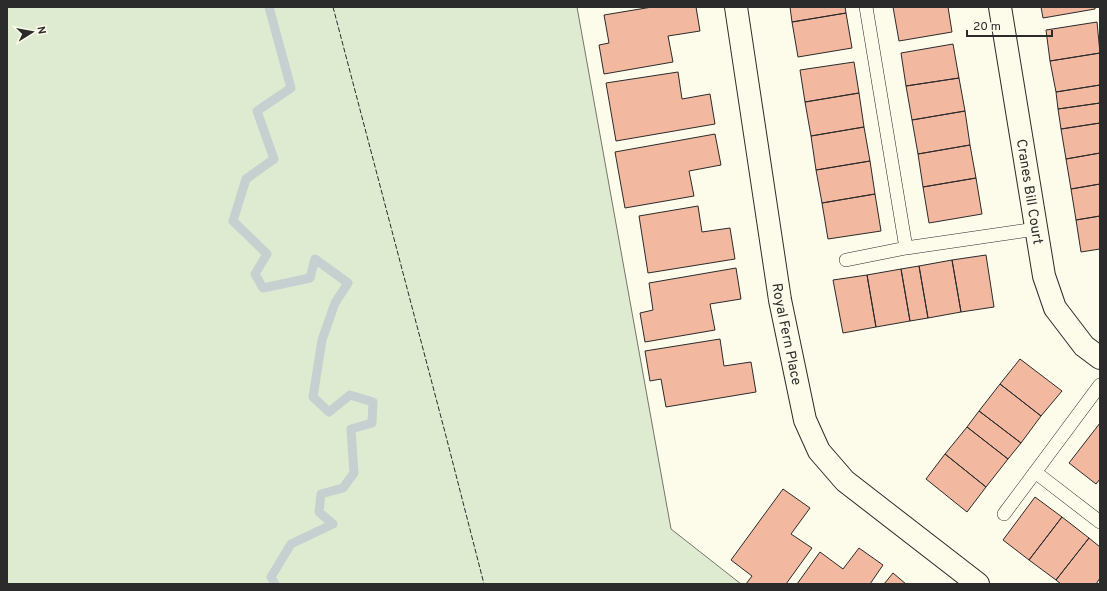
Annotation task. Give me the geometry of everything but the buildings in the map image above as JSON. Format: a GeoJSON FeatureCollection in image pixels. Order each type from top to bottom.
{"type":"FeatureCollection","features":[{"type":"Feature","properties":{"kind":"street","name":"Royal Fern Place"},"geometry":{"type":"LineString","coordinates":[[736,7],[780,300],[805,420],[819,451],[845,481],[978,584]]}},
{"type":"Feature","properties":{"kind":"street","name":"Cranes Bill Court"},"geometry":{"type":"LineString","coordinates":[[1000,7],[1044,276],[1055,308],[1084,346],[1100,358]]}},
{"type":"Feature","properties":{"kind":"lane"},"geometry":{"type":"LineString","coordinates":[[866,7],[906,248]]}},
{"type":"Feature","properties":{"kind":"lane"},"geometry":{"type":"LineString","coordinates":[[846,260],[906,248],[1036,229]]}},
{"type":"Feature","properties":{"kind":"lane"},"geometry":{"type":"LineString","coordinates":[[1004,514],[1100,385]]}},
{"type":"Feature","properties":{"kind":"lane"},"geometry":{"type":"LineString","coordinates":[[1035,472],[1100,522]]}},
{"type":"Feature","properties":{"kind":"green space"},"geometry":{"type":"Polygon","coordinates":[[[7,7],[577,7],[671,529],[741,584],[7,584],[7,7]]]}},
{"type":"Feature","properties":{"kind":"waterway"},"geometry":{"type":"LineString","coordinates":[[269,7],[291,88],[257,111],[274,159],[246,179],[233,221],[267,254],[255,274],[263,288],[310,278],[315,259],[348,283],[335,303],[322,340],[313,397],[329,412],[350,395],[373,402],[372,423],[351,429],[354,473],[343,488],[321,494],[319,512],[333,524],[291,544],[271,577],[275,584]]}},
{"type":"Feature","properties":{"kind":"fence"},"geometry":{"type":"LineString","coordinates":[[333,7],[484,584]]}}]}
